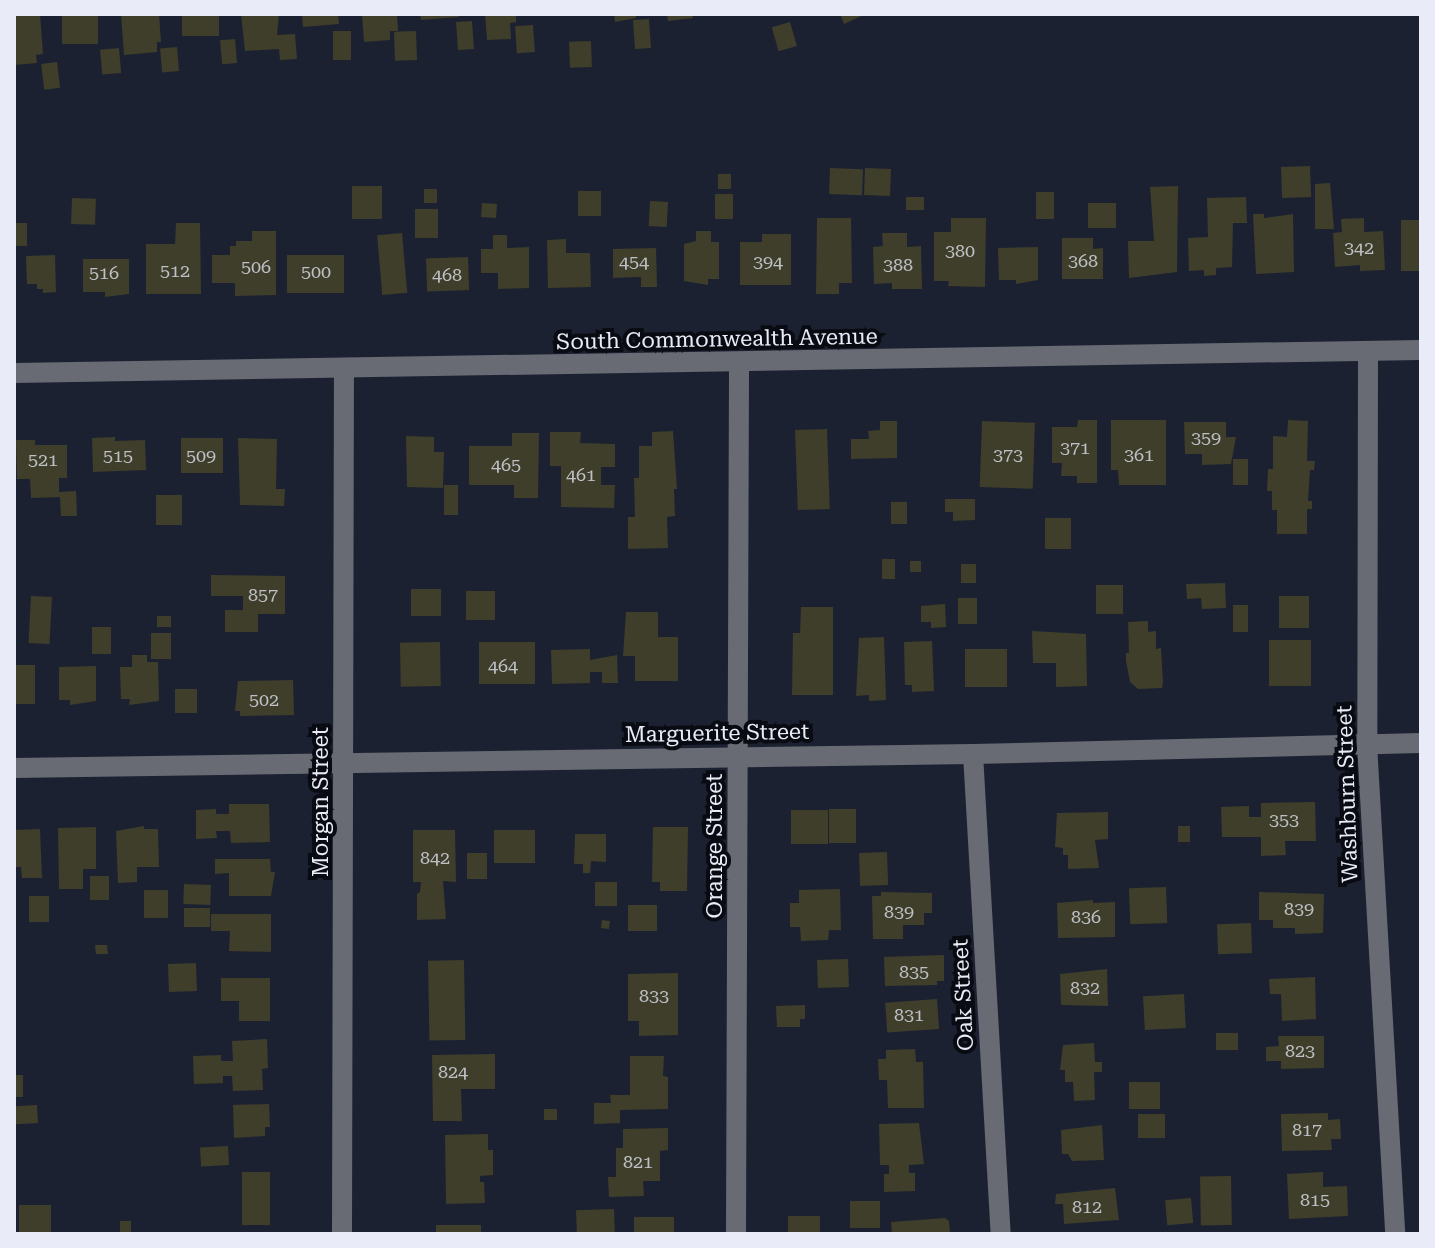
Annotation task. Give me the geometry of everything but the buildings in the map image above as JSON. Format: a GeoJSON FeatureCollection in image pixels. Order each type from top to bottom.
{"type":"FeatureCollection","features":[{"type":"Feature","properties":{"kind":"street","name":"South Commonwealth Avenue"},"geometry":{"type":"LineString","coordinates":[[14,373],[1421,350]]}},
{"type":"Feature","properties":{"kind":"street","name":"Washburn Street"},"geometry":{"type":"LineString","coordinates":[[1368,351],[1367,744],[1395,1234]]}},
{"type":"Feature","properties":{"kind":"street","name":"Orange Street"},"geometry":{"type":"LineString","coordinates":[[736,1234],[739,362]]}},
{"type":"Feature","properties":{"kind":"street","name":"Morgan Street"},"geometry":{"type":"LineString","coordinates":[[342,1234],[346,762],[344,370]]}},
{"type":"Feature","properties":{"kind":"street","name":"Marguerite Street"},"geometry":{"type":"LineString","coordinates":[[14,768],[973,754],[1421,743]]}},
{"type":"Feature","properties":{"kind":"street","name":"Oak Street"},"geometry":{"type":"LineString","coordinates":[[973,754],[1001,1234]]}}]}
